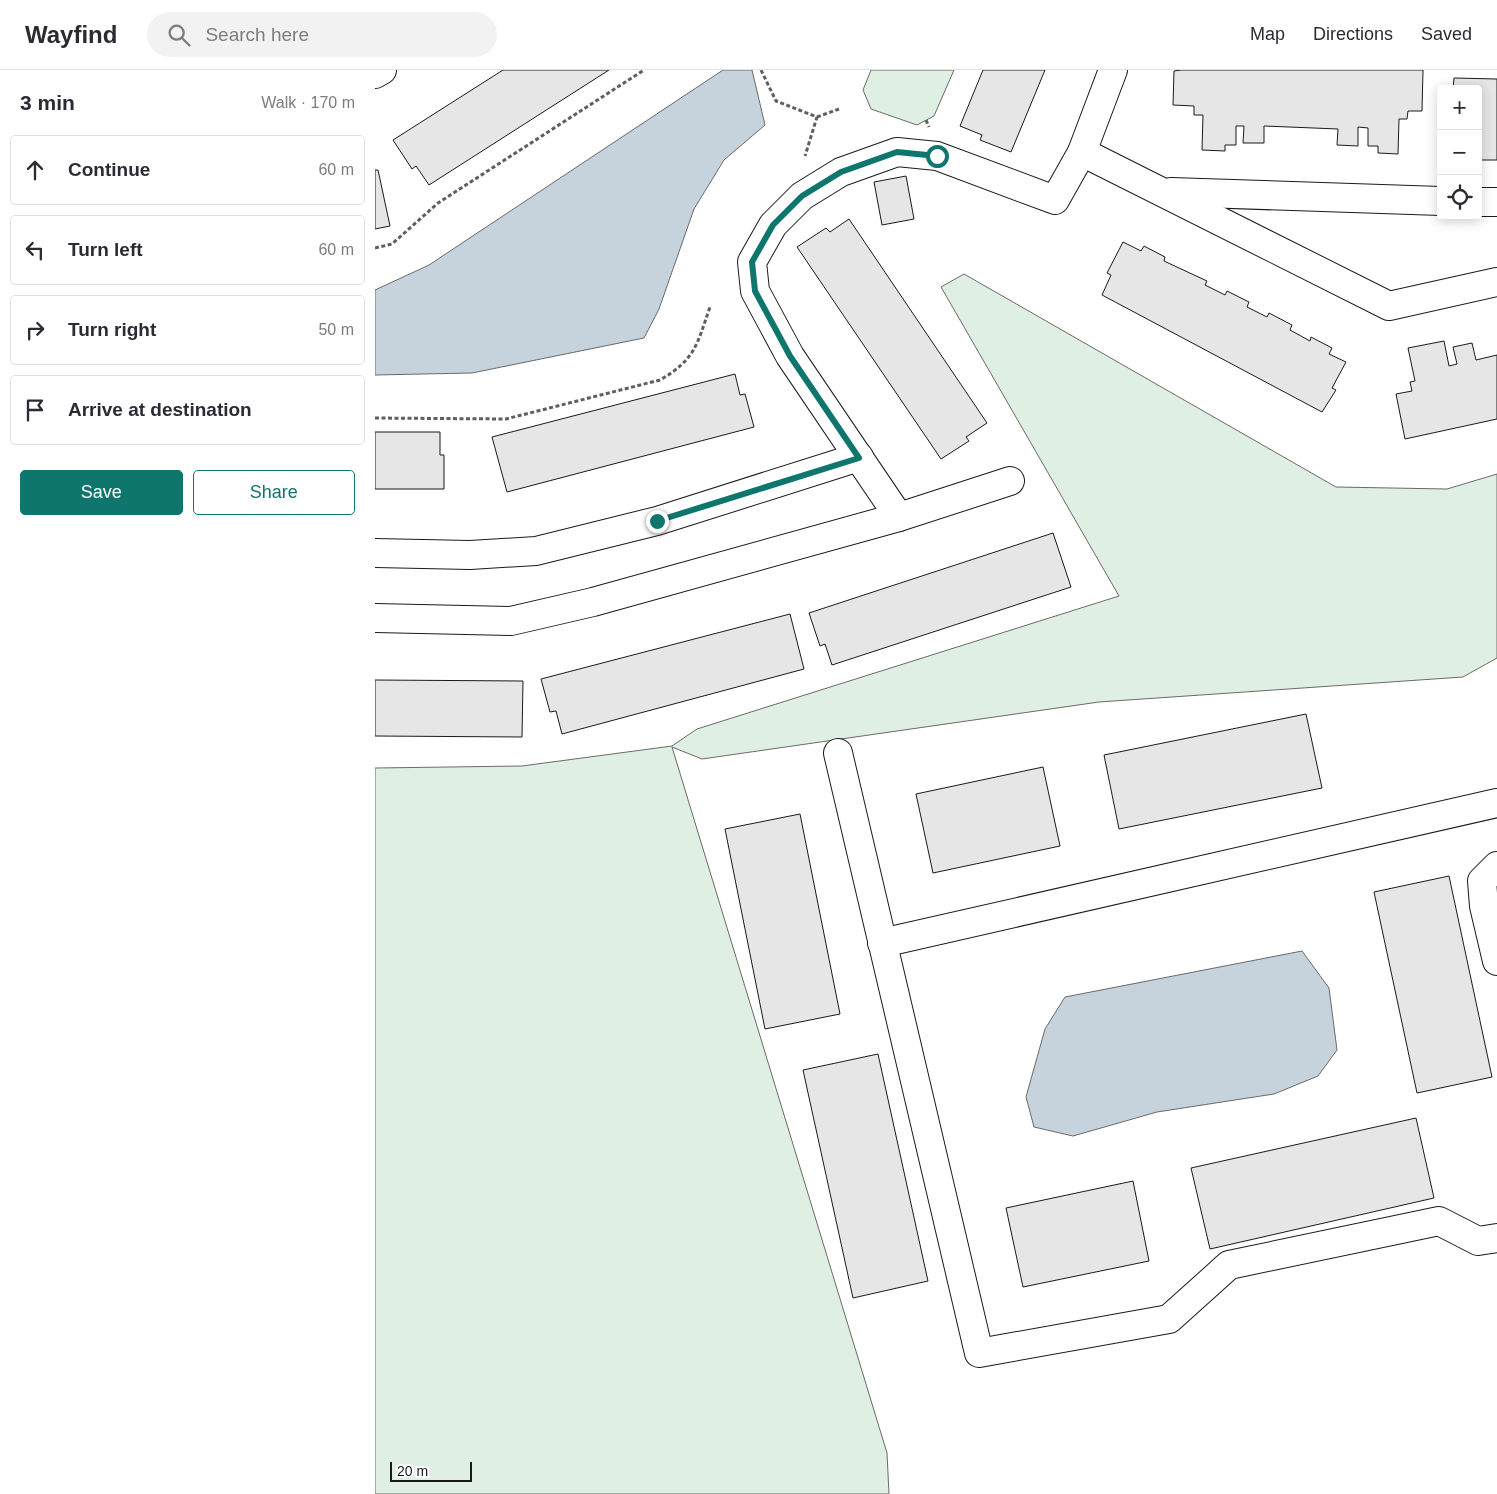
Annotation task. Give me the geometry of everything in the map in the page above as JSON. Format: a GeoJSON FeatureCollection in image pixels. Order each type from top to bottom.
{"type":"FeatureCollection","features":[{"type":"Feature","properties":{"kind":"lane"},"geometry":{"type":"LineString","coordinates":[[375,74],[382,70]]}},
{"type":"Feature","properties":{"kind":"lane"},"geometry":{"type":"LineString","coordinates":[[899,517],[790,356],[755,291],[752,262],[773,225],[802,196],[841,172],[897,152],[937,156],[1055,200],[1082,152],[1113,70]]}},
{"type":"Feature","properties":{"kind":"lane"},"geometry":{"type":"LineString","coordinates":[[1082,152],[1389,306],[1497,282]]}},
{"type":"Feature","properties":{"kind":"lane"},"geometry":{"type":"LineString","coordinates":[[1162,192],[1437,201]]}},
{"type":"Feature","properties":{"kind":"lane"},"geometry":{"type":"LineString","coordinates":[[1482,202],[1497,202]]}},
{"type":"Feature","properties":{"kind":"lane"},"geometry":{"type":"LineString","coordinates":[[375,553],[470,555],[536,551],[657,521],[859,458]]}},
{"type":"Feature","properties":{"kind":"lane"},"geometry":{"type":"LineString","coordinates":[[375,618],[511,621],[593,602],[899,517],[1010,481]]}},
{"type":"Feature","properties":{"kind":"lane"},"geometry":{"type":"LineString","coordinates":[[838,754],[979,1353],[1169,1319],[1229,1266],[1439,1221],[1478,1242],[1497,1238]]}},
{"type":"Feature","properties":{"kind":"lane"},"geometry":{"type":"LineString","coordinates":[[882,943],[1497,803]]}},
{"type":"Feature","properties":{"kind":"lane"},"geometry":{"type":"LineString","coordinates":[[1497,866],[1482,881],[1484,906],[1497,962]]}},
{"type":"Feature","properties":{"kind":"path"},"geometry":{"type":"LineString","coordinates":[[375,248],[392,244],[438,203],[645,70]]}},
{"type":"Feature","properties":{"kind":"path"},"geometry":{"type":"LineString","coordinates":[[761,70],[776,101],[817,117],[839,109]]}},
{"type":"Feature","properties":{"kind":"path"},"geometry":{"type":"LineString","coordinates":[[805,156],[817,117]]}},
{"type":"Feature","properties":{"kind":"path"},"geometry":{"type":"LineString","coordinates":[[375,418],[506,419],[660,380],[680,368],[690,357],[710,307]]}},
{"type":"Feature","properties":{"kind":"green space"},"geometry":{"type":"Polygon","coordinates":[[[871,70],[954,70],[934,116],[917,125],[871,109],[863,90],[871,70]]]}},
{"type":"Feature","properties":{"kind":"green space"},"geometry":{"type":"Polygon","coordinates":[[[964,274],[1336,487],[1447,489],[1497,474],[1497,658],[1463,677],[1099,702],[702,759],[672,747],[887,1453],[889,1494],[375,1494],[375,768],[522,766],[672,746],[697,729],[1119,596],[941,287],[964,274]]]}},
{"type":"Feature","properties":{"kind":"shaded area"},"geometry":{"type":"Polygon","coordinates":[[[723,70],[752,70],[765,125],[724,160],[694,209],[659,309],[644,338],[472,373],[375,375],[375,290],[429,265],[723,70]]]}},
{"type":"Feature","properties":{"kind":"shaded area"},"geometry":{"type":"Polygon","coordinates":[[[1302,951],[1329,988],[1337,1050],[1318,1076],[1274,1094],[1157,1112],[1073,1136],[1034,1127],[1026,1097],[1045,1029],[1065,997],[1302,951]]]}},
{"type":"Feature","properties":{"kind":"building"},"geometry":{"type":"Polygon","coordinates":[[[503,70],[609,70],[429,185],[416,166],[412,169],[393,140],[503,70]]]}},
{"type":"Feature","properties":{"kind":"building"},"geometry":{"type":"Polygon","coordinates":[[[983,70],[1045,70],[1011,152],[980,140],[982,135],[960,126],[983,70]]]}},
{"type":"Feature","properties":{"kind":"building"},"geometry":{"type":"Polygon","coordinates":[[[1423,70],[1422,111],[1408,111],[1407,119],[1399,119],[1398,154],[1378,153],[1378,146],[1368,146],[1368,128],[1358,127],[1358,146],[1337,145],[1338,129],[1264,126],[1264,143],[1243,143],[1244,126],[1236,126],[1236,145],[1225,145],[1225,151],[1202,150],[1203,115],[1194,115],[1194,106],[1173,105],[1174,71],[1423,70]]]}},
{"type":"Feature","properties":{"kind":"building"},"geometry":{"type":"Polygon","coordinates":[[[1454,78],[1497,79],[1497,160],[1482,160],[1482,85],[1453,85],[1454,78]]]}},
{"type":"Feature","properties":{"kind":"building"},"geometry":{"type":"Polygon","coordinates":[[[375,170],[378,170],[390,226],[375,229],[375,170]]]}},
{"type":"Feature","properties":{"kind":"building"},"geometry":{"type":"Polygon","coordinates":[[[906,176],[914,219],[882,225],[874,182],[906,176]]]}},
{"type":"Feature","properties":{"kind":"building"},"geometry":{"type":"Polygon","coordinates":[[[849,219],[987,423],[966,437],[969,441],[941,459],[797,247],[826,228],[830,232],[849,219]]]}},
{"type":"Feature","properties":{"kind":"building"},"geometry":{"type":"Polygon","coordinates":[[[1123,242],[1141,251],[1144,246],[1165,257],[1164,261],[1207,281],[1205,285],[1225,295],[1227,291],[1249,302],[1247,307],[1267,317],[1269,313],[1292,325],[1290,330],[1310,341],[1311,337],[1332,348],[1329,354],[1346,362],[1332,388],[1336,390],[1322,412],[1102,295],[1111,275],[1107,273],[1123,242]]]}},
{"type":"Feature","properties":{"kind":"building"},"geometry":{"type":"Polygon","coordinates":[[[1444,341],[1449,366],[1457,364],[1453,347],[1472,343],[1476,360],[1497,355],[1497,419],[1405,439],[1396,394],[1412,391],[1410,382],[1415,381],[1408,348],[1444,341]]]}},
{"type":"Feature","properties":{"kind":"building"},"geometry":{"type":"Polygon","coordinates":[[[735,374],[740,395],[745,394],[754,427],[507,492],[492,437],[735,374]]]}},
{"type":"Feature","properties":{"kind":"building"},"geometry":{"type":"Polygon","coordinates":[[[375,432],[440,432],[440,455],[444,455],[444,489],[375,489],[375,432]]]}},
{"type":"Feature","properties":{"kind":"building"},"geometry":{"type":"Polygon","coordinates":[[[1053,533],[1071,587],[832,665],[825,644],[820,646],[809,613],[1053,533]]]}},
{"type":"Feature","properties":{"kind":"building"},"geometry":{"type":"Polygon","coordinates":[[[790,614],[804,669],[562,734],[556,711],[550,712],[541,679],[790,614]]]}},
{"type":"Feature","properties":{"kind":"building"},"geometry":{"type":"Polygon","coordinates":[[[375,680],[523,681],[522,737],[375,736],[375,680]]]}},
{"type":"Feature","properties":{"kind":"building"},"geometry":{"type":"Polygon","coordinates":[[[1306,714],[1322,788],[1119,829],[1104,755],[1306,714]]]}},
{"type":"Feature","properties":{"kind":"building"},"geometry":{"type":"Polygon","coordinates":[[[1043,767],[1060,846],[933,873],[916,794],[1043,767]]]}},
{"type":"Feature","properties":{"kind":"building"},"geometry":{"type":"Polygon","coordinates":[[[800,814],[840,1014],[765,1029],[725,829],[800,814]]]}},
{"type":"Feature","properties":{"kind":"building"},"geometry":{"type":"Polygon","coordinates":[[[1449,876],[1492,1077],[1417,1093],[1374,892],[1449,876]]]}},
{"type":"Feature","properties":{"kind":"building"},"geometry":{"type":"Polygon","coordinates":[[[878,1054],[928,1281],[853,1298],[803,1070],[878,1054]]]}},
{"type":"Feature","properties":{"kind":"building"},"geometry":{"type":"Polygon","coordinates":[[[1416,1118],[1434,1198],[1210,1249],[1191,1168],[1416,1118]]]}},
{"type":"Feature","properties":{"kind":"building"},"geometry":{"type":"Polygon","coordinates":[[[1133,1181],[1149,1261],[1023,1287],[1006,1208],[1133,1181]]]}},
{"type":"Feature","properties":{"kind":"route"},"geometry":{"type":"LineString","coordinates":[[657,521],[859,458],[790,356],[755,291],[752,262],[773,225],[802,196],[841,172],[897,152],[937,156]]}}]}
